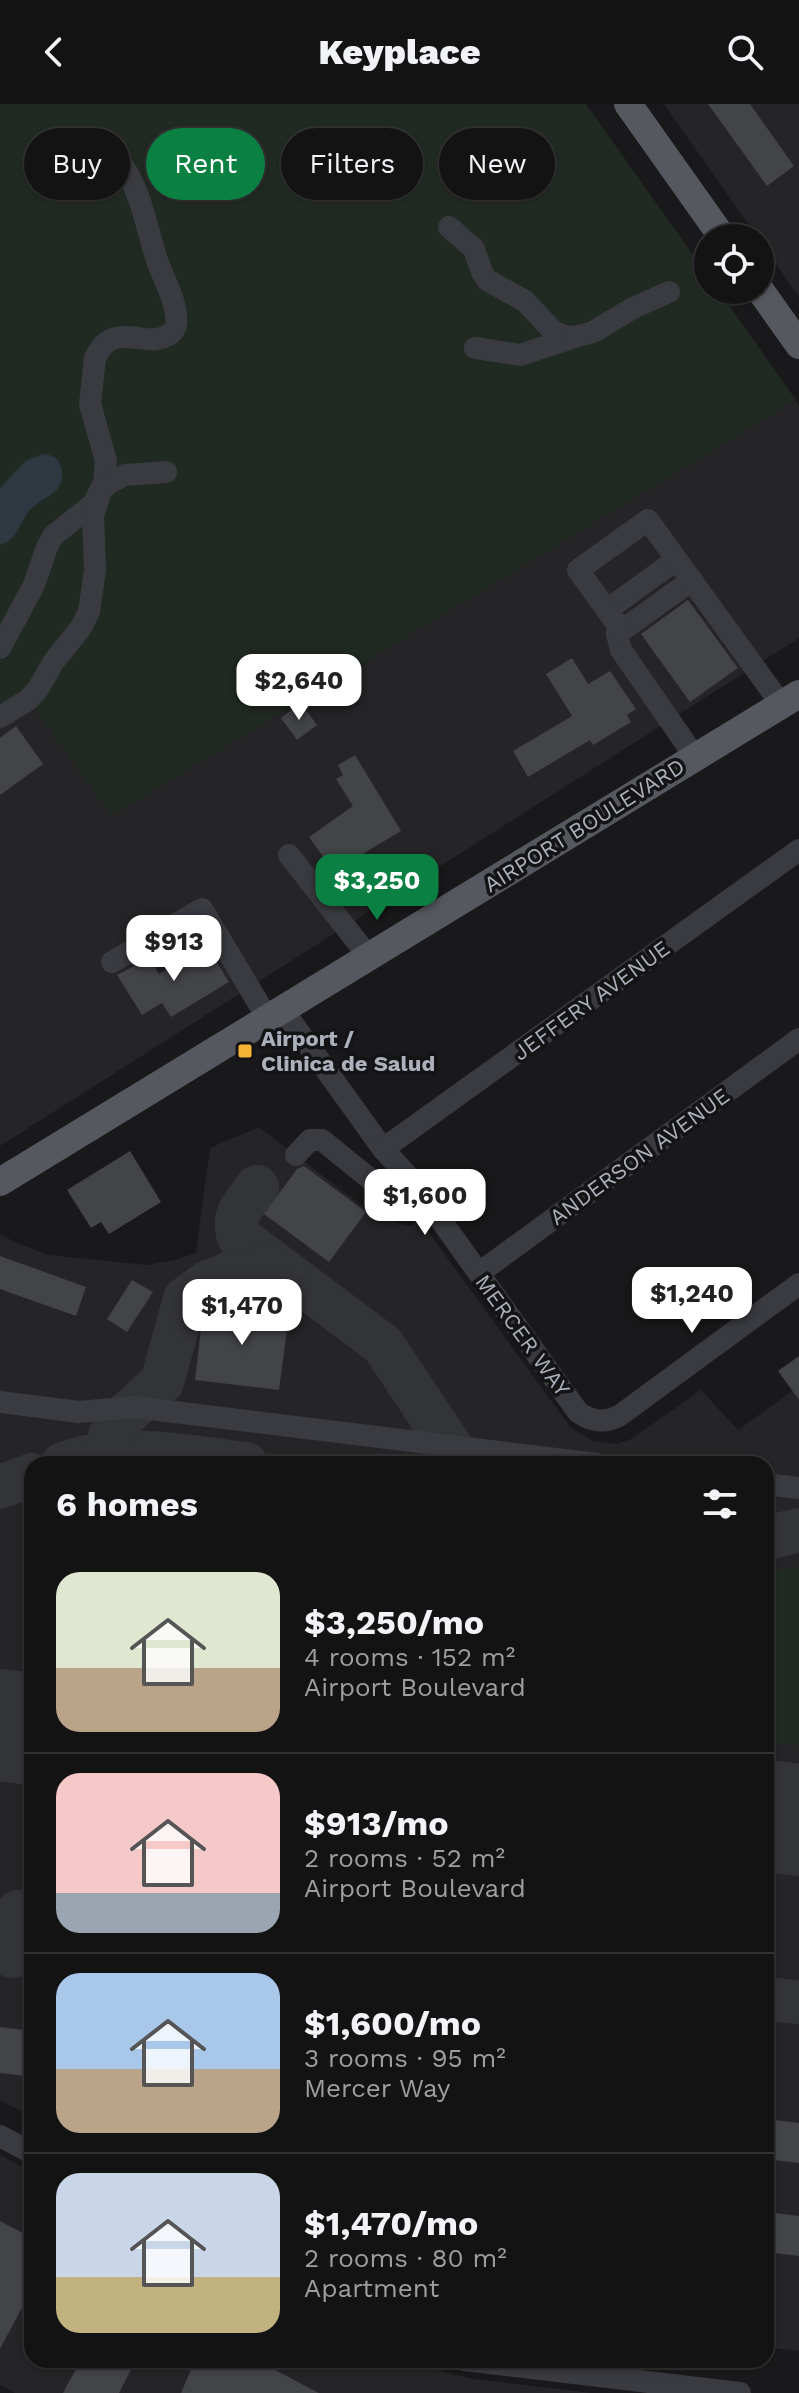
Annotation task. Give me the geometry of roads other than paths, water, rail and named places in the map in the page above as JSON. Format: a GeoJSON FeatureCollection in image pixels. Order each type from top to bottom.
{"type":"FeatureCollection","features":[{"type":"Feature","properties":{"kind":"main road"},"geometry":{"type":"LineString","coordinates":[[628,104],[713,224]]}},
{"type":"Feature","properties":{"kind":"main road"},"geometry":{"type":"LineString","coordinates":[[770,304],[799,345]]}},
{"type":"Feature","properties":{"kind":"main road","name":"AIRPORT BOULEVARD"},"geometry":{"type":"LineString","coordinates":[[0,1182],[790,699]]}},
{"type":"Feature","properties":{"kind":"street"},"geometry":{"type":"LineString","coordinates":[[1,715],[28,700],[38,689],[89,612],[95,570],[93,516],[107,466],[90,409],[95,358],[100,347],[112,339],[161,337],[171,333],[176,322],[175,309],[130,179]]}},
{"type":"Feature","properties":{"kind":"street"},"geometry":{"type":"LineString","coordinates":[[449,227],[474,249],[487,280],[525,301],[552,330],[563,336],[575,337]]}},
{"type":"Feature","properties":{"kind":"street"},"geometry":{"type":"LineString","coordinates":[[475,348],[520,355],[593,332],[633,308],[669,292]]}},
{"type":"Feature","properties":{"kind":"street"},"geometry":{"type":"LineString","coordinates":[[0,648],[34,585],[53,536],[87,510],[109,483],[125,475],[166,472]]}},
{"type":"Feature","properties":{"kind":"street"},"geometry":{"type":"LineString","coordinates":[[622,631],[578,570],[648,520],[676,560],[790,699]]}},
{"type":"Feature","properties":{"kind":"street"},"geometry":{"type":"LineString","coordinates":[[607,610],[676,560]]}},
{"type":"Feature","properties":{"kind":"street"},"geometry":{"type":"LineString","coordinates":[[692,580],[617,634],[621,650],[695,757]]}},
{"type":"Feature","properties":{"kind":"street","name":"JEFFERY AVENUE"},"geometry":{"type":"LineString","coordinates":[[383,1149],[799,850]]}},
{"type":"Feature","properties":{"kind":"street"},"geometry":{"type":"LineString","coordinates":[[289,855],[369,957]]}},
{"type":"Feature","properties":{"kind":"street","name":"MERCER WAY"},"geometry":{"type":"LineString","coordinates":[[112,962],[202,909],[276,1014],[383,1149],[415,1184],[578,1412],[587,1418],[609,1421],[619,1416],[799,1284]]}},
{"type":"Feature","properties":{"kind":"street","name":"ANDERSON AVENUE"},"geometry":{"type":"LineString","coordinates":[[479,1273],[799,1039]]}},
{"type":"Feature","properties":{"kind":"street"},"geometry":{"type":"LineString","coordinates":[[339,1152],[364,1122]]}},
{"type":"Feature","properties":{"kind":"street"},"geometry":{"type":"LineString","coordinates":[[296,1155],[304,1144],[315,1139],[329,1144],[386,1192],[395,1194],[415,1184]]}},
{"type":"Feature","properties":{"kind":"street"},"geometry":{"type":"LineString","coordinates":[[0,1402],[79,1412],[134,1407],[532,1456]]}},
{"type":"Feature","properties":{"kind":"street"},"geometry":{"type":"LineString","coordinates":[[774,1485],[799,1488]]}},
{"type":"Feature","properties":{"kind":"street"},"geometry":{"type":"LineString","coordinates":[[0,2136],[24,2149]]}},
{"type":"Feature","properties":{"kind":"street"},"geometry":{"type":"LineString","coordinates":[[526,2368],[740,2393]]}},
{"type":"Feature","properties":{"kind":"place","name":"Airport / Clinica de Salud"},"geometry":{"type":"Point","coordinates":[245,1051]}}]}
